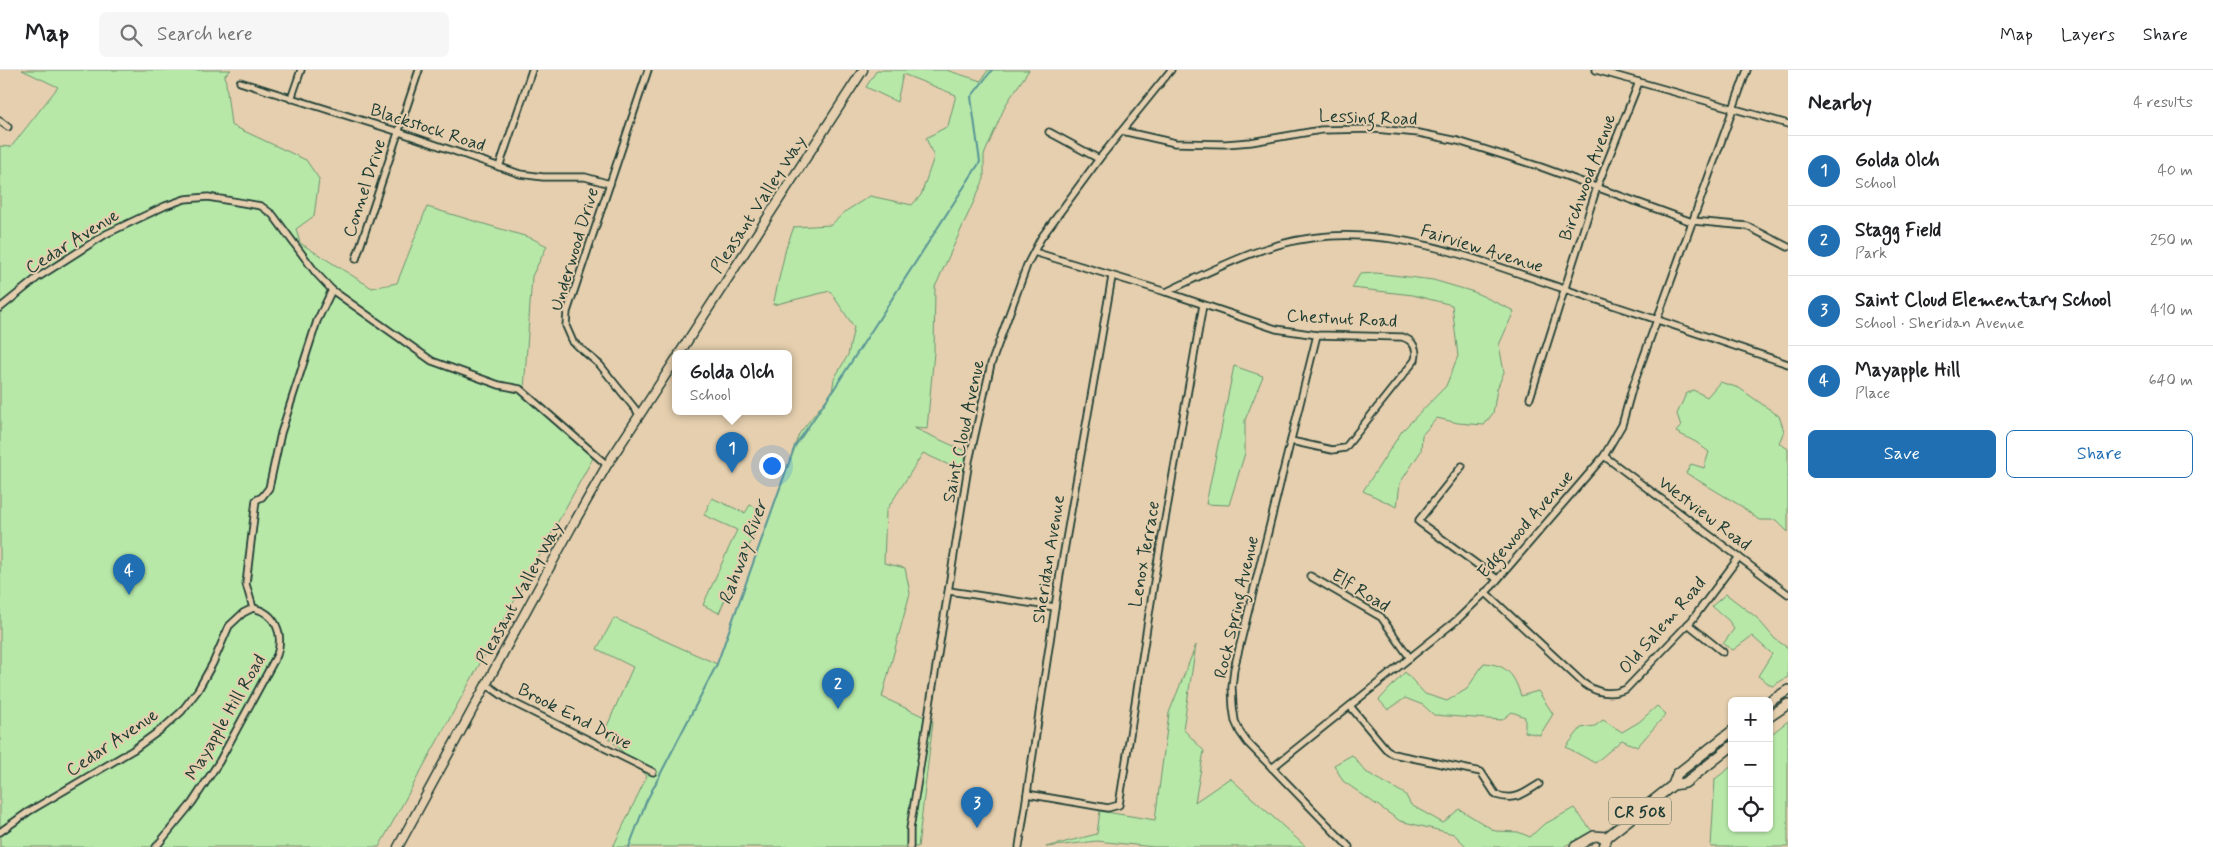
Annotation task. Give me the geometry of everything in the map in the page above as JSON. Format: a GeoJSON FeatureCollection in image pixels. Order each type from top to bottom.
{"type":"FeatureCollection","features":[{"type":"Feature","properties":{"kind":"main road","name":"Pleasant Valley Way"},"geometry":{"type":"LineString","coordinates":[[682,350],[863,70]]}},
{"type":"Feature","properties":{"kind":"main road","name":"Pleasant Valley Way"},"geometry":{"type":"LineString","coordinates":[[398,847],[607,465],[672,365]]}},
{"type":"Feature","properties":{"kind":"main road"},"geometry":{"type":"LineString","coordinates":[[1773,699],[1788,690]]}},
{"type":"Feature","properties":{"kind":"main road"},"geometry":{"type":"LineString","coordinates":[[1773,714],[1788,704]]}},
{"type":"Feature","properties":{"kind":"main road","name":"CR 508"},"geometry":{"type":"LineString","coordinates":[[1673,785],[1677,774],[1728,734]]}},
{"type":"Feature","properties":{"kind":"main road","name":"CR 508"},"geometry":{"type":"LineString","coordinates":[[1604,847],[1607,837],[1673,785],[1685,783],[1728,749]]}},
{"type":"Feature","properties":{"kind":"main road","name":"CR 508"},"geometry":{"type":"LineString","coordinates":[[1576,847],[1594,836],[1607,837]]}},
{"type":"Feature","properties":{"kind":"street"},"geometry":{"type":"LineString","coordinates":[[291,100],[301,70]]}},
{"type":"Feature","properties":{"kind":"street","name":"Connel Drive"},"geometry":{"type":"LineString","coordinates":[[356,259],[419,70]]}},
{"type":"Feature","properties":{"kind":"street"},"geometry":{"type":"LineString","coordinates":[[499,167],[532,70]]}},
{"type":"Feature","properties":{"kind":"street","name":"Underwood Drive"},"geometry":{"type":"LineString","coordinates":[[640,415],[600,365],[573,342],[566,326],[567,312],[648,70]]}},
{"type":"Feature","properties":{"kind":"street","name":"Saint Cloud Avenue"},"geometry":{"type":"LineString","coordinates":[[910,847],[910,828],[969,461],[991,364],[1027,265],[1041,238],[1170,70]]}},
{"type":"Feature","properties":{"kind":"street"},"geometry":{"type":"LineString","coordinates":[[1596,70],[1734,107],[1788,124]]}},
{"type":"Feature","properties":{"kind":"street","name":"Edgewood Avenue"},"geometry":{"type":"LineString","coordinates":[[1272,768],[1457,620],[1497,580],[1604,456],[1622,425],[1632,389],[1747,70]]}},
{"type":"Feature","properties":{"kind":"street","name":"Blackstock Road"},"geometry":{"type":"LineString","coordinates":[[240,82],[291,100],[399,132],[499,167],[532,176],[585,177],[610,184]]}},
{"type":"Feature","properties":{"kind":"street","name":"Birchwood Avenue"},"geometry":{"type":"LineString","coordinates":[[1530,398],[1597,187],[1638,82]]}},
{"type":"Feature","properties":{"kind":"street"},"geometry":{"type":"LineString","coordinates":[[0,121],[8,127]]}},
{"type":"Feature","properties":{"kind":"street","name":"Lessing Road"},"geometry":{"type":"LineString","coordinates":[[1122,131],[1175,143],[1226,144],[1251,142],[1321,130],[1405,130],[1458,141],[1541,167],[1692,222],[1746,226],[1788,246]]}},
{"type":"Feature","properties":{"kind":"street"},"geometry":{"type":"LineString","coordinates":[[1049,132],[1100,159]]}},
{"type":"Feature","properties":{"kind":"street","name":"Cedar Avenue"},"geometry":{"type":"LineString","coordinates":[[0,308],[37,278],[106,234],[165,206],[185,199],[208,196],[261,206],[273,214],[304,258],[332,290],[432,361],[499,385],[520,389],[607,465]]}},
{"type":"Feature","properties":{"kind":"street","name":"Fairview Avenue"},"geometry":{"type":"LineString","coordinates":[[1166,292],[1230,262],[1279,244],[1330,236],[1389,238],[1432,246],[1788,364]]}},
{"type":"Feature","properties":{"kind":"street","name":"Chestnut Road"},"geometry":{"type":"LineString","coordinates":[[1034,252],[1166,292],[1276,329],[1317,335],[1402,337],[1411,341],[1416,355],[1412,364],[1345,448],[1332,450],[1291,441]]}},
{"type":"Feature","properties":{"kind":"street","name":"Sheridan Avenue"},"geometry":{"type":"LineString","coordinates":[[1019,847],[1055,607],[1112,277]]}},
{"type":"Feature","properties":{"kind":"street"},"geometry":{"type":"LineString","coordinates":[[253,608],[246,584],[256,500],[262,497],[269,488],[282,433],[317,321],[332,290]]}},
{"type":"Feature","properties":{"kind":"street","name":"Lenox Terrace"},"geometry":{"type":"LineString","coordinates":[[1027,794],[1108,808],[1116,807],[1121,801],[1155,576],[1202,305]]}},
{"type":"Feature","properties":{"kind":"street","name":"Rock Spring Avenue"},"geometry":{"type":"LineString","coordinates":[[1317,335],[1232,687],[1235,721],[1247,742],[1349,847]]}},
{"type":"Feature","properties":{"kind":"street","name":"Westview Road"},"geometry":{"type":"LineString","coordinates":[[1604,456],[1788,594]]}},
{"type":"Feature","properties":{"kind":"street"},"geometry":{"type":"LineString","coordinates":[[1462,466],[1419,522],[1497,580]]}},
{"type":"Feature","properties":{"kind":"street","name":"Old Salem Road"},"geometry":{"type":"LineString","coordinates":[[1485,592],[1593,690],[1603,693],[1619,692],[1626,690],[1688,624],[1739,558]]}},
{"type":"Feature","properties":{"kind":"street","name":"Elf Road"},"geometry":{"type":"LineString","coordinates":[[1310,576],[1381,617],[1410,658]]}},
{"type":"Feature","properties":{"kind":"street"},"geometry":{"type":"LineString","coordinates":[[949,591],[1055,607]]}},
{"type":"Feature","properties":{"kind":"street","name":"Cedar Avenue"},"geometry":{"type":"LineString","coordinates":[[0,832],[28,812],[127,754],[163,728],[181,712],[198,690],[213,663],[229,626],[243,613],[253,608]]}},
{"type":"Feature","properties":{"kind":"street","name":"Mayapple Hill Road"},"geometry":{"type":"LineString","coordinates":[[156,847],[192,803],[220,762],[277,655],[280,646],[279,629],[267,614],[253,608]]}},
{"type":"Feature","properties":{"kind":"street"},"geometry":{"type":"LineString","coordinates":[[1688,624],[1723,652]]}},
{"type":"Feature","properties":{"kind":"street","name":"Brook End Drive"},"geometry":{"type":"LineString","coordinates":[[486,684],[510,700],[653,772]]}},
{"type":"Feature","properties":{"kind":"street"},"geometry":{"type":"LineString","coordinates":[[1350,706],[1386,749],[1393,754],[1482,772],[1496,795],[1503,797],[1517,797],[1539,784]]}},
{"type":"Feature","properties":{"kind":"green space"},"geometry":{"type":"Polygon","coordinates":[[[22,70],[231,70],[225,75],[231,125],[306,160],[319,179],[314,216],[296,229],[300,243],[372,288],[397,283],[427,207],[531,238],[547,246],[532,276],[524,390],[593,458],[379,847],[0,847],[0,146],[11,147],[58,87],[22,70]]]}},
{"type":"Feature","properties":{"kind":"green space"},"geometry":{"type":"Polygon","coordinates":[[[877,70],[946,70],[981,81],[988,70],[1029,70],[1006,104],[984,155],[984,179],[935,287],[934,352],[927,429],[914,428],[967,452],[964,472],[923,453],[886,511],[884,563],[905,568],[910,593],[882,697],[933,721],[918,847],[613,847],[647,776],[604,733],[633,667],[597,649],[614,618],[717,664],[799,434],[832,392],[834,379],[848,355],[854,327],[830,291],[773,305],[786,248],[794,227],[831,225],[846,211],[870,196],[912,205],[921,195],[934,157],[926,138],[948,126],[956,95],[903,74],[897,102],[866,87],[877,70]]]}},
{"type":"Feature","properties":{"kind":"green space"},"geometry":{"type":"Polygon","coordinates":[[[1376,273],[1433,280],[1474,292],[1514,311],[1499,345],[1504,372],[1497,389],[1493,413],[1484,425],[1458,423],[1437,418],[1422,435],[1421,451],[1400,483],[1397,507],[1363,491],[1402,431],[1446,386],[1458,356],[1452,305],[1413,295],[1352,288],[1360,274],[1376,273]]]}},
{"type":"Feature","properties":{"kind":"green space"},"geometry":{"type":"Polygon","coordinates":[[[1234,366],[1263,376],[1245,420],[1245,453],[1229,505],[1206,504],[1234,366]]]}},
{"type":"Feature","properties":{"kind":"green space"},"geometry":{"type":"Polygon","coordinates":[[[1720,382],[1739,388],[1779,416],[1784,431],[1779,443],[1788,449],[1788,532],[1776,520],[1759,520],[1741,506],[1686,473],[1691,464],[1704,468],[1709,452],[1696,442],[1676,432],[1681,426],[1677,414],[1686,394],[1693,390],[1707,397],[1720,382]]]}},
{"type":"Feature","properties":{"kind":"green space"},"geometry":{"type":"Polygon","coordinates":[[[712,498],[745,513],[750,505],[762,510],[763,514],[719,613],[703,605],[737,530],[704,515],[712,498]]]}},
{"type":"Feature","properties":{"kind":"green space"},"geometry":{"type":"Polygon","coordinates":[[[1726,594],[1756,617],[1775,639],[1788,648],[1788,677],[1772,686],[1758,676],[1772,654],[1752,636],[1733,650],[1723,644],[1734,629],[1729,621],[1712,606],[1726,594]]]}},
{"type":"Feature","properties":{"kind":"green space"},"geometry":{"type":"Polygon","coordinates":[[[1196,645],[1183,729],[1204,751],[1195,802],[1230,778],[1306,847],[1154,847],[1097,841],[1046,847],[1097,834],[1100,811],[1155,820],[1169,713],[1196,645]]]}},
{"type":"Feature","properties":{"kind":"green space"},"geometry":{"type":"Polygon","coordinates":[[[1484,663],[1499,666],[1509,672],[1516,682],[1521,696],[1538,691],[1553,714],[1540,735],[1525,732],[1525,717],[1512,712],[1502,720],[1434,715],[1423,705],[1405,698],[1388,710],[1379,700],[1405,672],[1425,694],[1447,701],[1467,689],[1484,663]]]}},
{"type":"Feature","properties":{"kind":"green space"},"geometry":{"type":"Polygon","coordinates":[[[1657,706],[1666,714],[1637,747],[1622,740],[1595,763],[1566,747],[1581,728],[1595,726],[1603,720],[1622,732],[1639,722],[1657,706]]]}},
{"type":"Feature","properties":{"kind":"green space"},"geometry":{"type":"Polygon","coordinates":[[[1788,721],[1788,847],[1711,847],[1715,779],[1728,769],[1728,832],[1773,832],[1773,733],[1788,721]]]}},
{"type":"Feature","properties":{"kind":"green space"},"geometry":{"type":"Polygon","coordinates":[[[1352,755],[1366,772],[1405,794],[1411,805],[1443,823],[1459,809],[1495,831],[1518,832],[1530,837],[1543,825],[1574,808],[1592,831],[1563,847],[1467,847],[1454,834],[1400,821],[1343,781],[1334,765],[1352,755]]]}},
{"type":"Feature","properties":{"kind":"waterway","name":"Rahway River"},"geometry":{"type":"LineString","coordinates":[[629,847],[646,802],[717,664],[795,446],[832,392],[980,162],[971,97],[992,70]]}},
{"type":"Feature","properties":{"kind":"place","name":"Golda Olch"},"geometry":{"type":"Point","coordinates":[732,473]}},
{"type":"Feature","properties":{"kind":"place","name":"Mayapple Hill"},"geometry":{"type":"Point","coordinates":[129,595]}},
{"type":"Feature","properties":{"kind":"place","name":"Stagg Field"},"geometry":{"type":"Point","coordinates":[838,709]}},
{"type":"Feature","properties":{"kind":"place","name":"Saint Cloud Elementary School"},"geometry":{"type":"Point","coordinates":[977,828]}}]}
